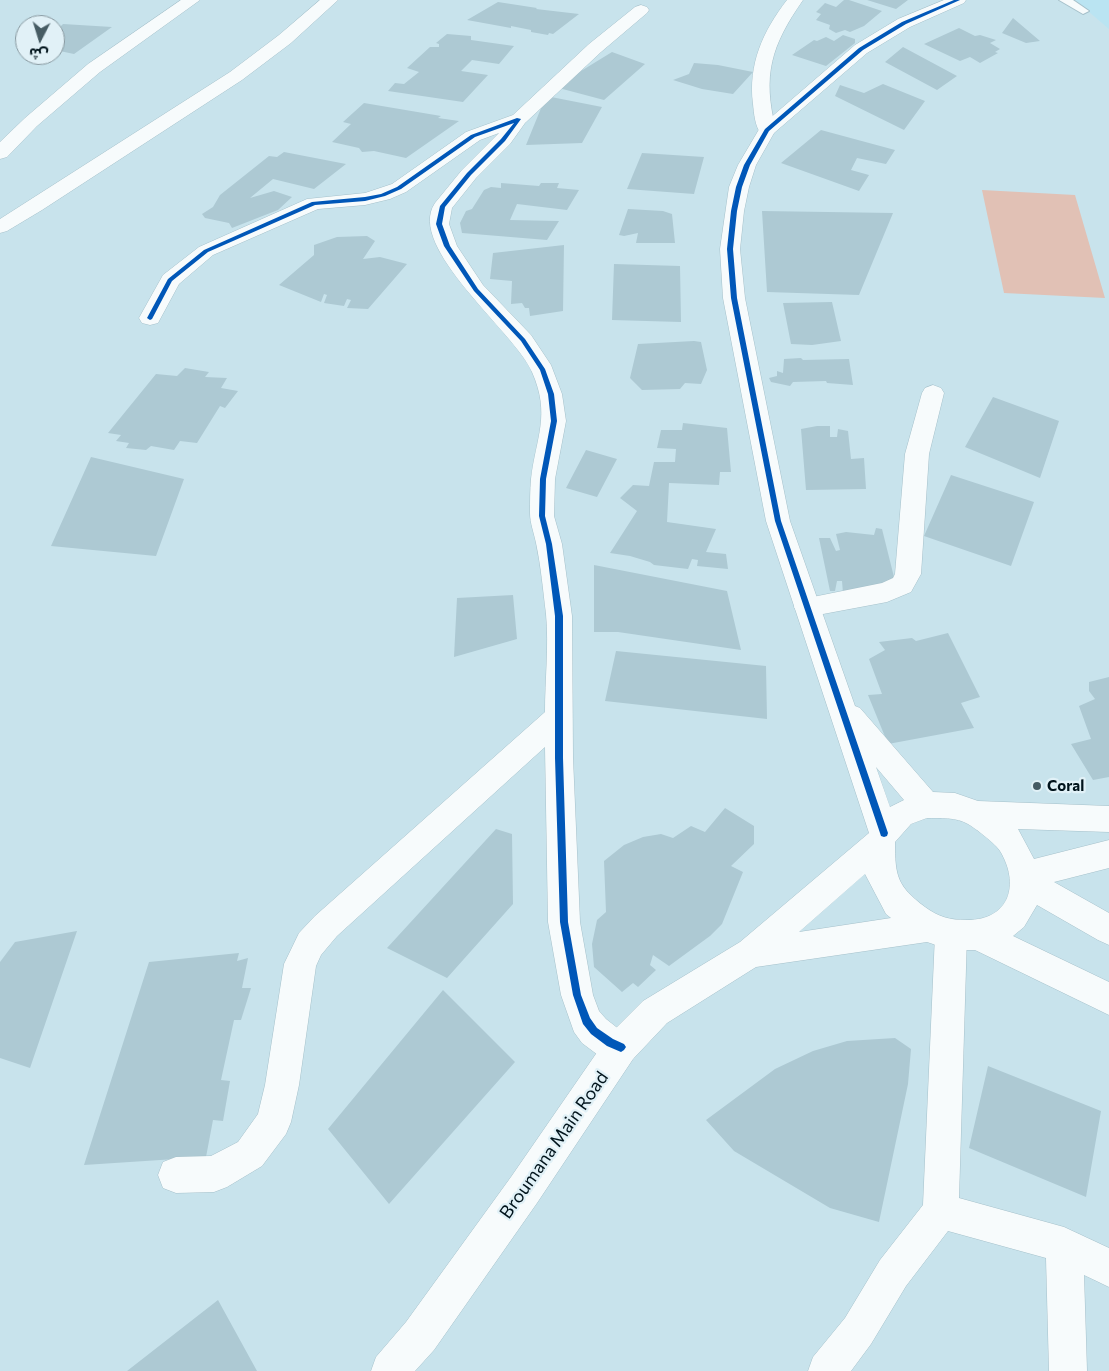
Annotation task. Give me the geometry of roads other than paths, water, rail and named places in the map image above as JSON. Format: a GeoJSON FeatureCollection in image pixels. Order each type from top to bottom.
{"type":"FeatureCollection","features":[{"type":"Feature","properties":{"kind":"street"},"geometry":{"type":"LineString","coordinates":[[0,153],[31,122],[94,68],[192,0]]}},
{"type":"Feature","properties":{"kind":"street"},"geometry":{"type":"LineString","coordinates":[[0,227],[36,206],[236,76],[286,39],[330,0]]}},
{"type":"Feature","properties":{"kind":"street"},"geometry":{"type":"LineString","coordinates":[[767,130],[761,100],[763,60],[771,34],[795,0]]}},
{"type":"Feature","properties":{"kind":"street"},"geometry":{"type":"LineString","coordinates":[[958,0],[904,24],[861,49],[767,130],[747,165],[734,211],[730,249],[734,298],[778,521],[842,707],[882,837],[880,873],[897,904],[952,932],[1109,999]]}},
{"type":"Feature","properties":{"kind":"street"},"geometry":{"type":"LineString","coordinates":[[621,1047],[610,1043],[594,1031],[586,1021],[577,995],[564,922],[559,718],[559,616],[550,554],[542,516],[543,479],[554,421],[551,394],[543,370],[523,340],[476,290],[447,246],[439,224],[442,207],[469,174],[503,140],[519,119],[595,48],[641,10]]}},
{"type":"Feature","properties":{"kind":"street"},"geometry":{"type":"LineString","coordinates":[[150,318],[170,280],[206,250],[314,203],[365,199],[383,195],[399,188],[473,136],[519,119]]}},
{"type":"Feature","properties":{"kind":"street"},"geometry":{"type":"LineString","coordinates":[[807,607],[887,592],[902,585],[908,574],[917,454],[933,393]]}},
{"type":"Feature","properties":{"kind":"street"},"geometry":{"type":"LineString","coordinates":[[842,707],[926,805]]}},
{"type":"Feature","properties":{"kind":"street"},"geometry":{"type":"LineString","coordinates":[[176,1175],[214,1174],[250,1154],[274,1122],[282,1085],[300,964],[310,944],[326,926],[559,718]]}},
{"type":"Feature","properties":{"kind":"street"},"geometry":{"type":"LineString","coordinates":[[882,837],[901,815],[926,805],[955,806],[978,814],[1109,819]]}},
{"type":"Feature","properties":{"kind":"street"},"geometry":{"type":"LineString","coordinates":[[952,932],[997,929],[1013,917],[1023,901],[1026,878],[1010,840],[978,814]]}},
{"type":"Feature","properties":{"kind":"street","name":"Broumana Main Road"},"geometry":{"type":"LineString","coordinates":[[390,1371],[420,1336],[621,1047],[655,1012],[751,953],[882,837]]}},
{"type":"Feature","properties":{"kind":"street"},"geometry":{"type":"LineString","coordinates":[[1026,878],[1109,854]]}},
{"type":"Feature","properties":{"kind":"street"},"geometry":{"type":"LineString","coordinates":[[1026,878],[1109,930]]}},
{"type":"Feature","properties":{"kind":"street"},"geometry":{"type":"LineString","coordinates":[[827,1371],[858,1330],[893,1273],[941,1211],[952,932]]}},
{"type":"Feature","properties":{"kind":"street","name":"Broumana Main Road"},"geometry":{"type":"LineString","coordinates":[[751,953],[856,939],[952,932]]}},
{"type":"Feature","properties":{"kind":"street"},"geometry":{"type":"LineString","coordinates":[[941,1211],[1064,1245],[1109,1268]]}},
{"type":"Feature","properties":{"kind":"street"},"geometry":{"type":"LineString","coordinates":[[1064,1245],[1068,1371]]}},
{"type":"Feature","properties":{"kind":"lane"},"geometry":{"type":"LineString","coordinates":[[1064,0],[1083,12]]}},
{"type":"Feature","properties":{"kind":"place","name":"Coral"},"geometry":{"type":"Point","coordinates":[1037,786]}}]}
